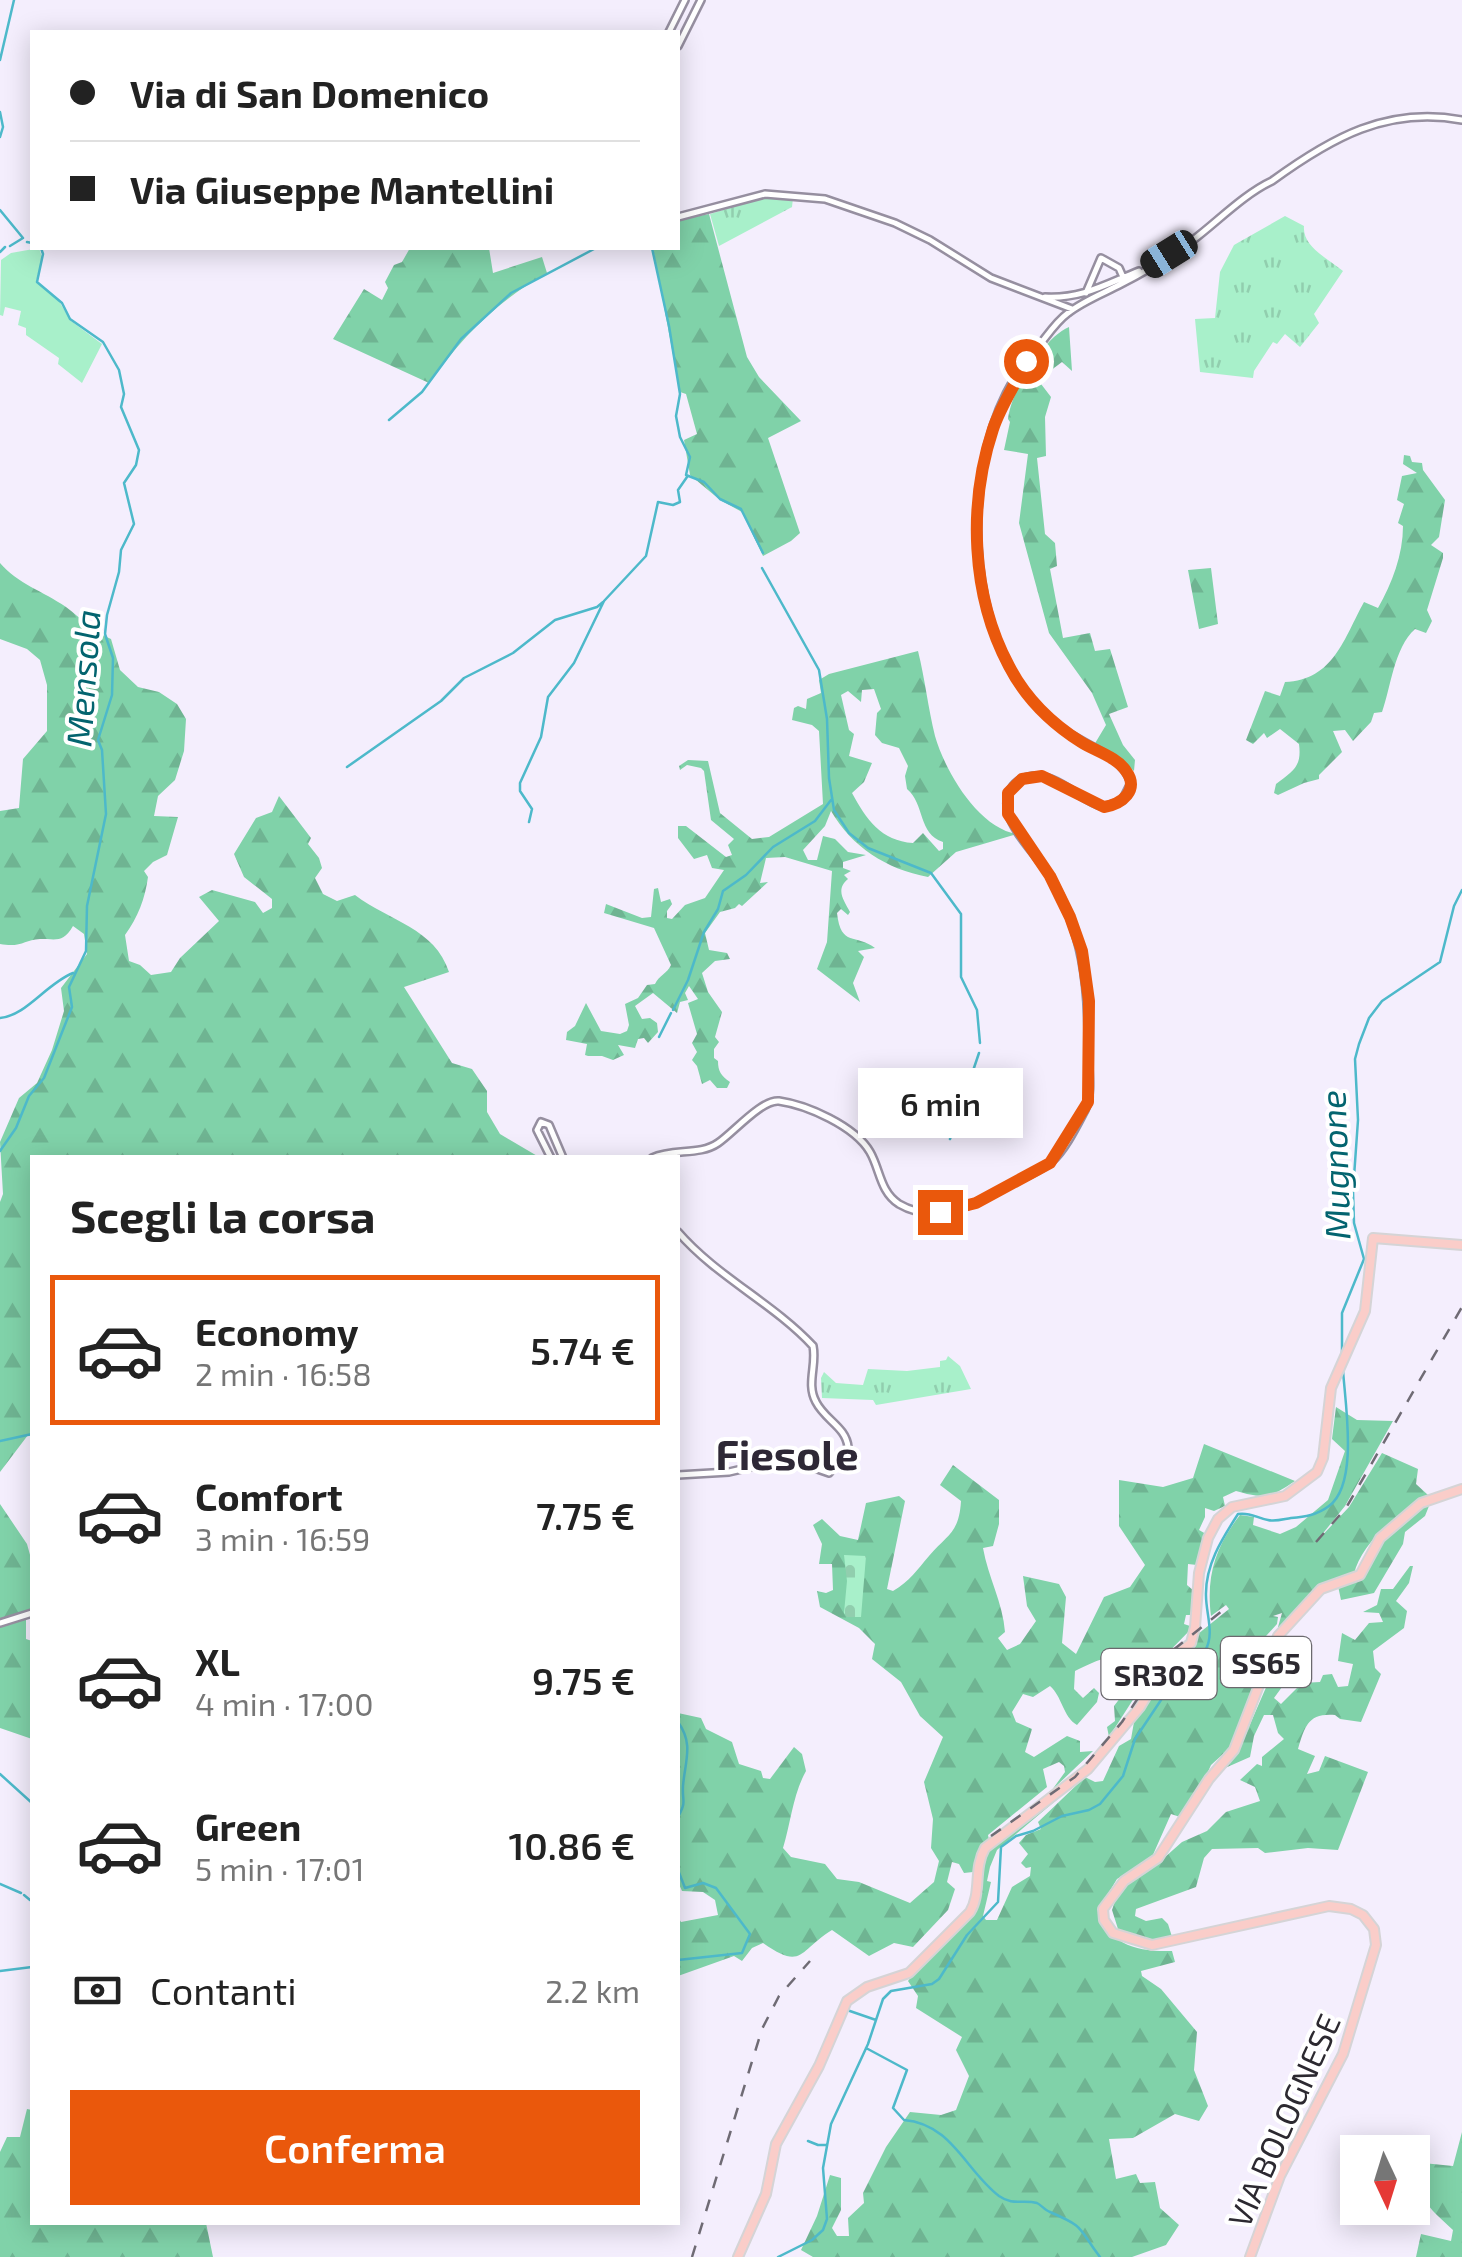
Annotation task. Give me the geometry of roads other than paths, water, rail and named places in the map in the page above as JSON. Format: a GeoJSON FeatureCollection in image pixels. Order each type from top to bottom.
{"type":"FeatureCollection","features":[{"type":"Feature","properties":{"kind":"main road"},"geometry":{"type":"LineString","coordinates":[[670,30],[684,0]]}},
{"type":"Feature","properties":{"kind":"main road"},"geometry":{"type":"LineString","coordinates":[[680,42],[701,0]]}},
{"type":"Feature","properties":{"kind":"main road"},"geometry":{"type":"LineString","coordinates":[[1037,296],[1070,298],[1138,273],[1326,144],[1374,122],[1424,116],[1462,120]]}},
{"type":"Feature","properties":{"kind":"main road"},"geometry":{"type":"LineString","coordinates":[[680,216],[764,194],[824,199],[895,223],[985,275],[1070,310],[1075,308]]}},
{"type":"Feature","properties":{"kind":"main road"},"geometry":{"type":"LineString","coordinates":[[1085,294],[1101,258],[1119,268],[1122,280]]}},
{"type":"Feature","properties":{"kind":"main road"},"geometry":{"type":"LineString","coordinates":[[1058,322],[1122,280]]}},
{"type":"Feature","properties":{"kind":"main road"},"geometry":{"type":"LineString","coordinates":[[668,1155],[712,1147],[762,1106],[774,1101],[824,1115],[861,1141],[872,1155],[886,1191],[899,1204],[940,1212],[956,1210],[1050,1163],[1086,1107],[1086,973],[1077,934],[1050,876],[1012,820],[1007,801],[1015,783],[1035,776],[1053,781],[1098,806],[1110,806],[1128,795],[1130,778],[1123,766],[1068,734],[1030,698],[1006,662],[986,604],[978,552],[983,471],[998,417],[1023,368],[1058,322],[1070,298]]}},
{"type":"Feature","properties":{"kind":"main road"},"geometry":{"type":"LineString","coordinates":[[550,1155],[537,1125],[543,1121],[550,1125],[562,1155]]}},
{"type":"Feature","properties":{"kind":"main road"},"geometry":{"type":"LineString","coordinates":[[1374,1228],[1377,1236],[1384,1239],[1462,1245]]}},
{"type":"Feature","properties":{"kind":"main road"},"geometry":{"type":"LineString","coordinates":[[680,1234],[703,1260],[745,1288],[812,1344],[813,1395],[848,1443],[836,1466],[826,1474],[808,1465],[762,1464],[680,1475]]}},
{"type":"Feature","properties":{"kind":"main road","name":"SR302"},"geometry":{"type":"LineString","coordinates":[[738,2257],[766,2194],[776,2144],[820,2066],[847,2001],[867,1987],[909,1972],[959,1923],[975,1903],[978,1864],[984,1848],[1082,1775],[1140,1707],[1162,1669],[1194,1637],[1198,1573],[1218,1519],[1232,1507],[1285,1496],[1304,1484],[1320,1466],[1328,1402],[1366,1305],[1373,1238],[1384,1239]]}},
{"type":"Feature","properties":{"kind":"main road","name":"VIA BOLOGNESE"},"geometry":{"type":"LineString","coordinates":[[1250,2257],[1280,2176],[1343,2054],[1376,1946],[1376,1932],[1370,1921],[1351,1909],[1329,1906],[1164,1944],[1132,1941],[1114,1929],[1107,1914],[1108,1904],[1133,1872],[1158,1858],[1209,1778],[1234,1750],[1278,1636],[1321,1589],[1360,1575],[1380,1538],[1421,1503],[1462,1490]]}},
{"type":"Feature","properties":{"kind":"main road"},"geometry":{"type":"LineString","coordinates":[[0,1623],[30,1614]]}},
{"type":"Feature","properties":{"kind":"waterway","name":"Mensola"},"geometry":{"type":"LineString","coordinates":[[0,60],[14,0]]}},
{"type":"Feature","properties":{"kind":"waterway","name":"Mensola"},"geometry":{"type":"LineString","coordinates":[[0,112],[0,137]]}},
{"type":"Feature","properties":{"kind":"waterway","name":"Mensola"},"geometry":{"type":"LineString","coordinates":[[0,210],[23,238],[10,246]]}},
{"type":"Feature","properties":{"kind":"waterway"},"geometry":{"type":"LineString","coordinates":[[0,252],[5,247]]}},
{"type":"Feature","properties":{"kind":"waterway","name":"Mensola"},"geometry":{"type":"LineString","coordinates":[[0,1151],[16,1128],[29,1096],[44,1078],[72,1007],[69,987],[86,951],[87,906],[106,814],[98,740],[112,695],[113,658],[105,634],[107,615],[121,550],[134,524],[124,483],[136,465],[139,450],[121,407],[124,394],[119,370],[103,342],[70,319],[62,303],[37,282],[42,250]]}},
{"type":"Feature","properties":{"kind":"waterway"},"geometry":{"type":"LineString","coordinates":[[389,420],[422,392],[461,339],[511,293],[592,250]]}},
{"type":"Feature","properties":{"kind":"waterway"},"geometry":{"type":"LineString","coordinates":[[652,250],[680,394],[676,416],[680,437],[690,457],[686,475],[704,482],[720,499],[741,509],[763,553]]}},
{"type":"Feature","properties":{"kind":"waterway"},"geometry":{"type":"LineString","coordinates":[[529,822],[532,809],[520,791],[520,783],[541,737],[548,697],[574,663],[604,601],[646,556],[658,502],[680,502],[678,490],[687,477]]}},
{"type":"Feature","properties":{"kind":"waterway"},"geometry":{"type":"LineString","coordinates":[[762,568],[819,670],[834,810],[849,833],[868,848],[931,873],[961,914],[961,977],[977,1010],[980,1043]]}},
{"type":"Feature","properties":{"kind":"waterway"},"geometry":{"type":"LineString","coordinates":[[347,767],[441,701],[464,678],[513,653],[555,620],[603,602]]}},
{"type":"Feature","properties":{"kind":"waterway"},"geometry":{"type":"LineString","coordinates":[[673,1010],[723,891],[746,875],[773,847],[815,821],[831,800]]}},
{"type":"Feature","properties":{"kind":"waterway","name":"Mugnone"},"geometry":{"type":"LineString","coordinates":[[1342,1357],[1342,1313],[1364,1259],[1354,1223],[1358,1120],[1355,1059],[1369,1018],[1382,1001],[1440,962],[1462,890]]}},
{"type":"Feature","properties":{"kind":"waterway"},"geometry":{"type":"LineString","coordinates":[[0,1018],[19,1012],[73,973]]}},
{"type":"Feature","properties":{"kind":"waterway"},"geometry":{"type":"LineString","coordinates":[[659,1037],[671,1013]]}},
{"type":"Feature","properties":{"kind":"waterway"},"geometry":{"type":"LineString","coordinates":[[950,1139],[979,1053]]}},
{"type":"Feature","properties":{"kind":"waterway","name":"Mugnone"},"geometry":{"type":"LineString","coordinates":[[778,2257],[823,2230],[827,2219],[823,2168],[831,2124],[868,2044],[883,1999],[891,1991],[932,1984],[939,1979],[967,1935],[998,1902],[1001,1847],[1016,1836],[1062,1816],[1100,1804],[1123,1776],[1135,1739],[1161,1700],[1172,1673],[1205,1651],[1210,1631],[1208,1574],[1238,1514],[1274,1521],[1306,1516],[1329,1506],[1338,1495],[1344,1480],[1348,1442],[1343,1370]]}},
{"type":"Feature","properties":{"kind":"waterway"},"geometry":{"type":"LineString","coordinates":[[0,1441],[30,1434]]}},
{"type":"Feature","properties":{"kind":"waterway"},"geometry":{"type":"LineString","coordinates":[[680,1725],[687,1753],[680,1812]]}},
{"type":"Feature","properties":{"kind":"waterway"},"geometry":{"type":"LineString","coordinates":[[0,1774],[30,1801]]}},
{"type":"Feature","properties":{"kind":"waterway"},"geometry":{"type":"LineString","coordinates":[[680,1875],[685,1888],[703,1883],[716,1888],[750,1934],[742,1953],[680,1960]]}},
{"type":"Feature","properties":{"kind":"waterway"},"geometry":{"type":"LineString","coordinates":[[0,1884],[21,1893]]}},
{"type":"Feature","properties":{"kind":"waterway"},"geometry":{"type":"LineString","coordinates":[[24,1895],[30,1900]]}},
{"type":"Feature","properties":{"kind":"waterway"},"geometry":{"type":"LineString","coordinates":[[0,1971],[30,1967]]}},
{"type":"Feature","properties":{"kind":"waterway"},"geometry":{"type":"LineString","coordinates":[[847,2010],[876,2020]]}},
{"type":"Feature","properties":{"kind":"waterway"},"geometry":{"type":"LineString","coordinates":[[866,2048],[907,2070],[893,2108],[904,2120],[920,2123],[946,2139],[999,2196],[1009,2201],[1037,2203],[1076,2225],[1100,2257]]}},
{"type":"Feature","properties":{"kind":"waterway"},"geometry":{"type":"LineString","coordinates":[[808,2141],[826,2145]]}},
{"type":"Feature","properties":{"kind":"railway"},"geometry":{"type":"LineString","coordinates":[[1316,1542],[1346,1508],[1462,1307]]}},
{"type":"Feature","properties":{"kind":"railway"},"geometry":{"type":"LineString","coordinates":[[991,1836],[1075,1777],[1122,1722],[1167,1655],[1227,1607]]}},
{"type":"Feature","properties":{"kind":"railway"},"geometry":{"type":"LineString","coordinates":[[692,2257],[762,2029],[779,1996],[810,1961]]}},
{"type":"Feature","properties":{"kind":"district","name":"Fiesole"},"geometry":{"type":"Point","coordinates":[787,1453]}}]}
